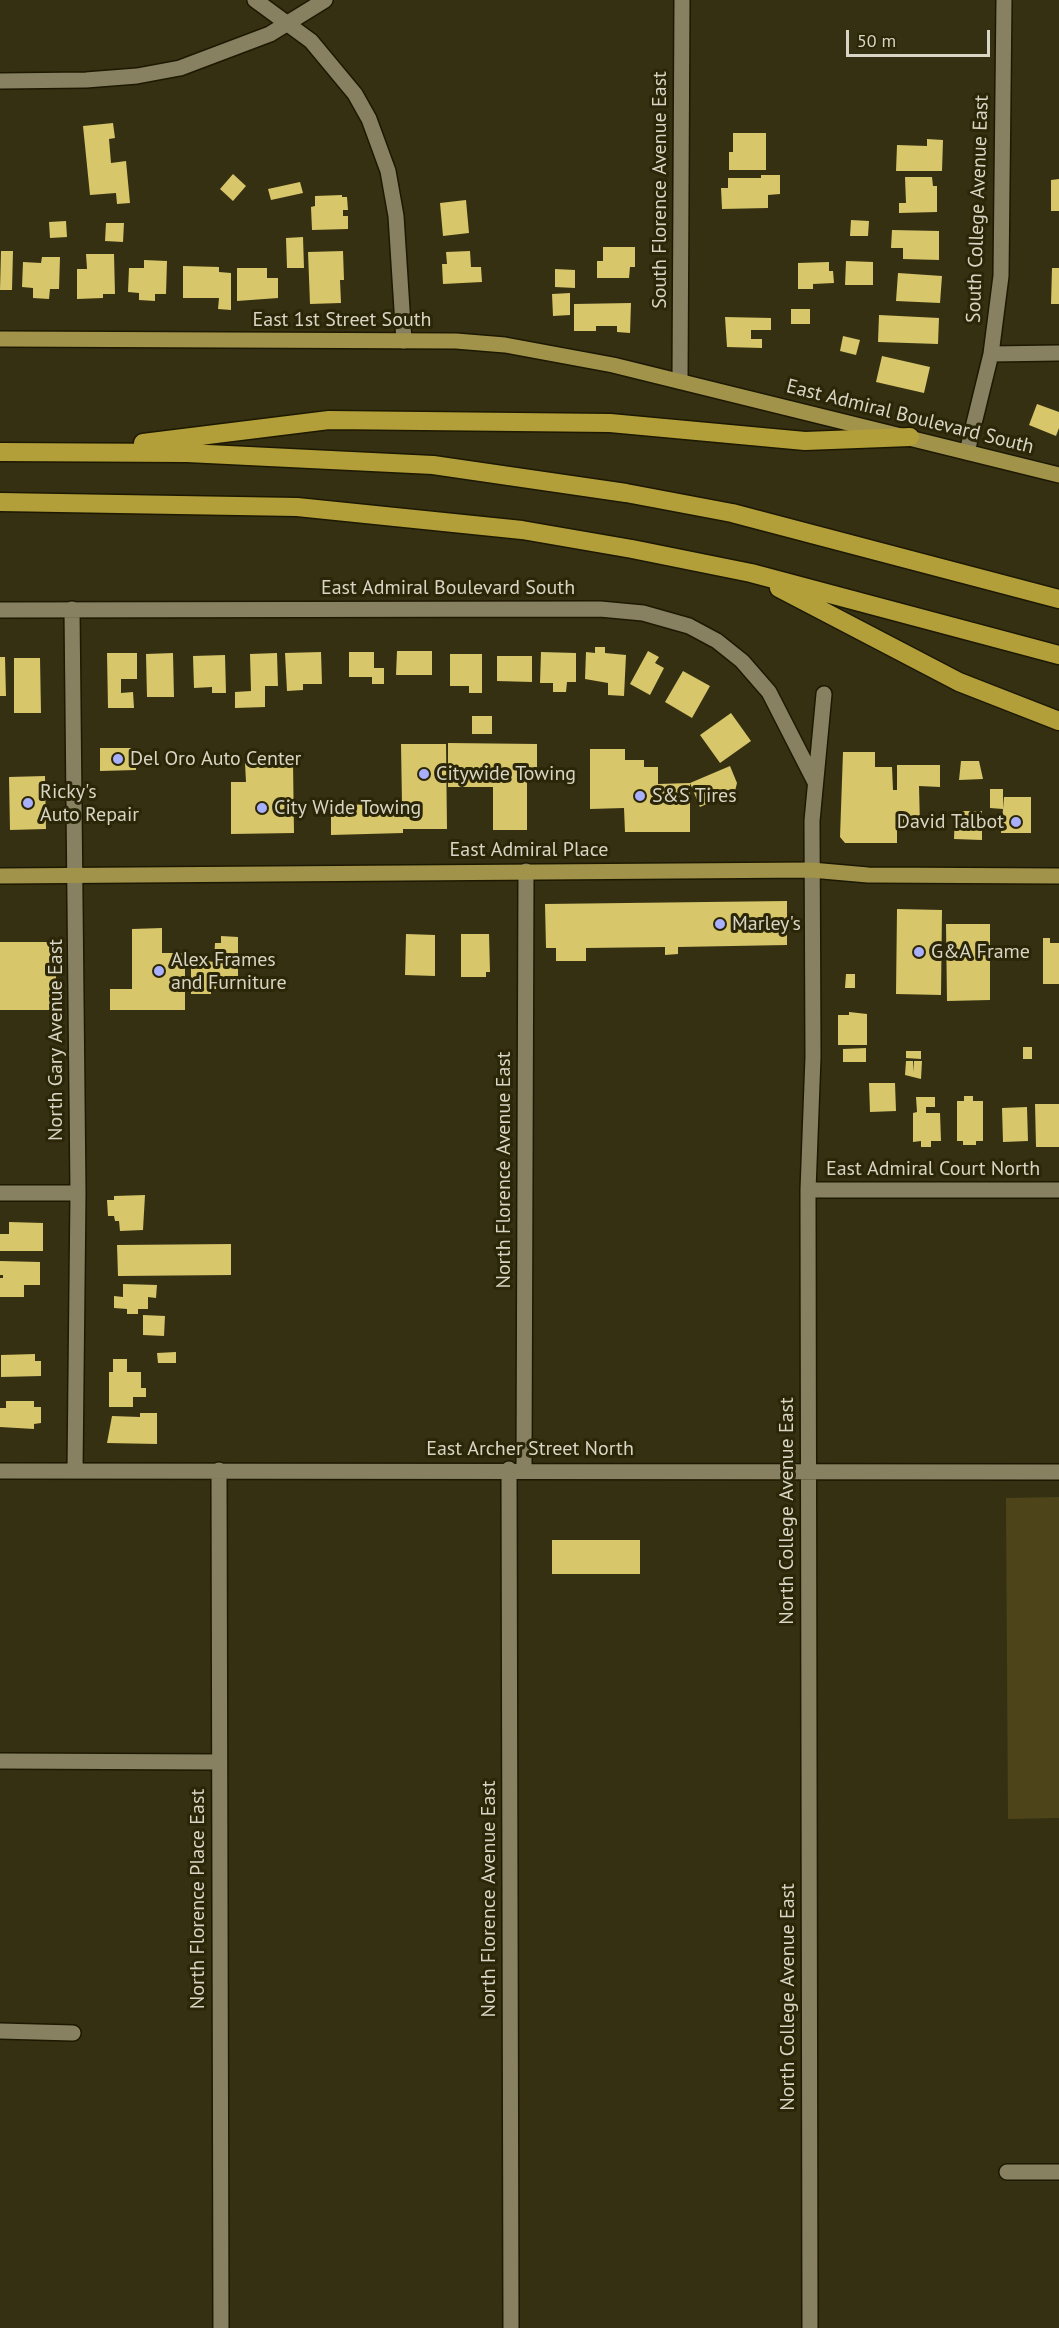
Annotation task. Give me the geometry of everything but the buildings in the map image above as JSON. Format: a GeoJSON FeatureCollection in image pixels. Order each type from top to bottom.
{"type":"FeatureCollection","features":[{"type":"Feature","properties":{"kind":"highway"},"geometry":{"type":"LineString","coordinates":[[69,452],[329,420],[610,423],[805,441],[910,437]]}},
{"type":"Feature","properties":{"kind":"highway"},"geometry":{"type":"LineString","coordinates":[[0,452],[303,456],[466,469],[626,493],[732,513],[1059,599]]}},
{"type":"Feature","properties":{"kind":"highway"},"geometry":{"type":"LineString","coordinates":[[0,502],[297,507],[522,530],[750,573],[1059,655]]}},
{"type":"Feature","properties":{"kind":"highway"},"geometry":{"type":"LineString","coordinates":[[750,573],[959,682],[1059,721]]}},
{"type":"Feature","properties":{"kind":"main road","name":"East 1st Street South"},"geometry":{"type":"LineString","coordinates":[[0,339],[456,341],[548,351],[680,381]]}},
{"type":"Feature","properties":{"kind":"main road","name":"East Admiral Boulevard South"},"geometry":{"type":"LineString","coordinates":[[680,381],[1059,476]]}},
{"type":"Feature","properties":{"kind":"main road","name":"East Admiral Place"},"geometry":{"type":"LineString","coordinates":[[0,876],[811,870],[868,875],[1059,876]]}},
{"type":"Feature","properties":{"kind":"street"},"geometry":{"type":"LineString","coordinates":[[255,0],[311,40],[355,94],[377,139],[388,171],[396,216],[404,341]]}},
{"type":"Feature","properties":{"kind":"street"},"geometry":{"type":"LineString","coordinates":[[0,81],[86,80],[137,76],[180,68],[253,41],[287,24],[325,0]]}},
{"type":"Feature","properties":{"kind":"street","name":"South Florence Avenue East"},"geometry":{"type":"LineString","coordinates":[[680,381],[682,0]]}},
{"type":"Feature","properties":{"kind":"street","name":"South College Avenue East"},"geometry":{"type":"LineString","coordinates":[[967,452],[991,354],[997,318],[1002,234],[1004,0]]}},
{"type":"Feature","properties":{"kind":"street"},"geometry":{"type":"LineString","coordinates":[[991,354],[1059,353]]}},
{"type":"Feature","properties":{"kind":"street","name":"North Gary Avenue East"},"geometry":{"type":"LineString","coordinates":[[72,609],[78,1193],[75,1470]]}},
{"type":"Feature","properties":{"kind":"street","name":"East Admiral Boulevard South"},"geometry":{"type":"LineString","coordinates":[[0,610],[600,609],[643,613],[689,626],[717,641],[742,661],[769,692],[815,782]]}},
{"type":"Feature","properties":{"kind":"street","name":"North College Avenue East"},"geometry":{"type":"LineString","coordinates":[[810,2328],[808,1190],[813,1057],[811,870],[815,782],[824,694]]}},
{"type":"Feature","properties":{"kind":"street","name":"North Florence Avenue East"},"geometry":{"type":"LineString","coordinates":[[511,2328],[516,1469],[526,871]]}},
{"type":"Feature","properties":{"kind":"street","name":"East Admiral Court North"},"geometry":{"type":"LineString","coordinates":[[808,1190],[1059,1190]]}},
{"type":"Feature","properties":{"kind":"street"},"geometry":{"type":"LineString","coordinates":[[0,1193],[78,1193]]}},
{"type":"Feature","properties":{"kind":"street","name":"East Archer Street North"},"geometry":{"type":"LineString","coordinates":[[0,1471],[516,1469],[807,1473],[1059,1472]]}},
{"type":"Feature","properties":{"kind":"street","name":"North Florence Place East"},"geometry":{"type":"LineString","coordinates":[[219,1470],[221,2328]]}},
{"type":"Feature","properties":{"kind":"street"},"geometry":{"type":"LineString","coordinates":[[0,1761],[219,1762]]}},
{"type":"Feature","properties":{"kind":"street"},"geometry":{"type":"LineString","coordinates":[[0,2031],[73,2033]]}},
{"type":"Feature","properties":{"kind":"street"},"geometry":{"type":"LineString","coordinates":[[1007,2172],[1059,2172]]}},
{"type":"Feature","properties":{"kind":"shaded area"},"geometry":{"type":"Polygon","coordinates":[[[1059,1497],[1059,1818],[1008,1819],[1006,1498],[1059,1497]]]}},
{"type":"Feature","properties":{"kind":"place","name":"Del Oro Auto Center"},"geometry":{"type":"Point","coordinates":[118,759]}},
{"type":"Feature","properties":{"kind":"place","name":"Citywide Towing"},"geometry":{"type":"Point","coordinates":[424,774]}},
{"type":"Feature","properties":{"kind":"place","name":"S&S Tires"},"geometry":{"type":"Point","coordinates":[640,796]}},
{"type":"Feature","properties":{"kind":"place","name":"Ricky's Auto Repair"},"geometry":{"type":"Point","coordinates":[28,803]}},
{"type":"Feature","properties":{"kind":"place","name":"City Wide Towing"},"geometry":{"type":"Point","coordinates":[262,808]}},
{"type":"Feature","properties":{"kind":"place","name":"David Talbot"},"geometry":{"type":"Point","coordinates":[1016,822]}},
{"type":"Feature","properties":{"kind":"place","name":"Marley's"},"geometry":{"type":"Point","coordinates":[720,924]}},
{"type":"Feature","properties":{"kind":"place","name":"G&A Frame"},"geometry":{"type":"Point","coordinates":[919,952]}},
{"type":"Feature","properties":{"kind":"place","name":"Alex Frames and Furniture"},"geometry":{"type":"Point","coordinates":[159,971]}}]}
